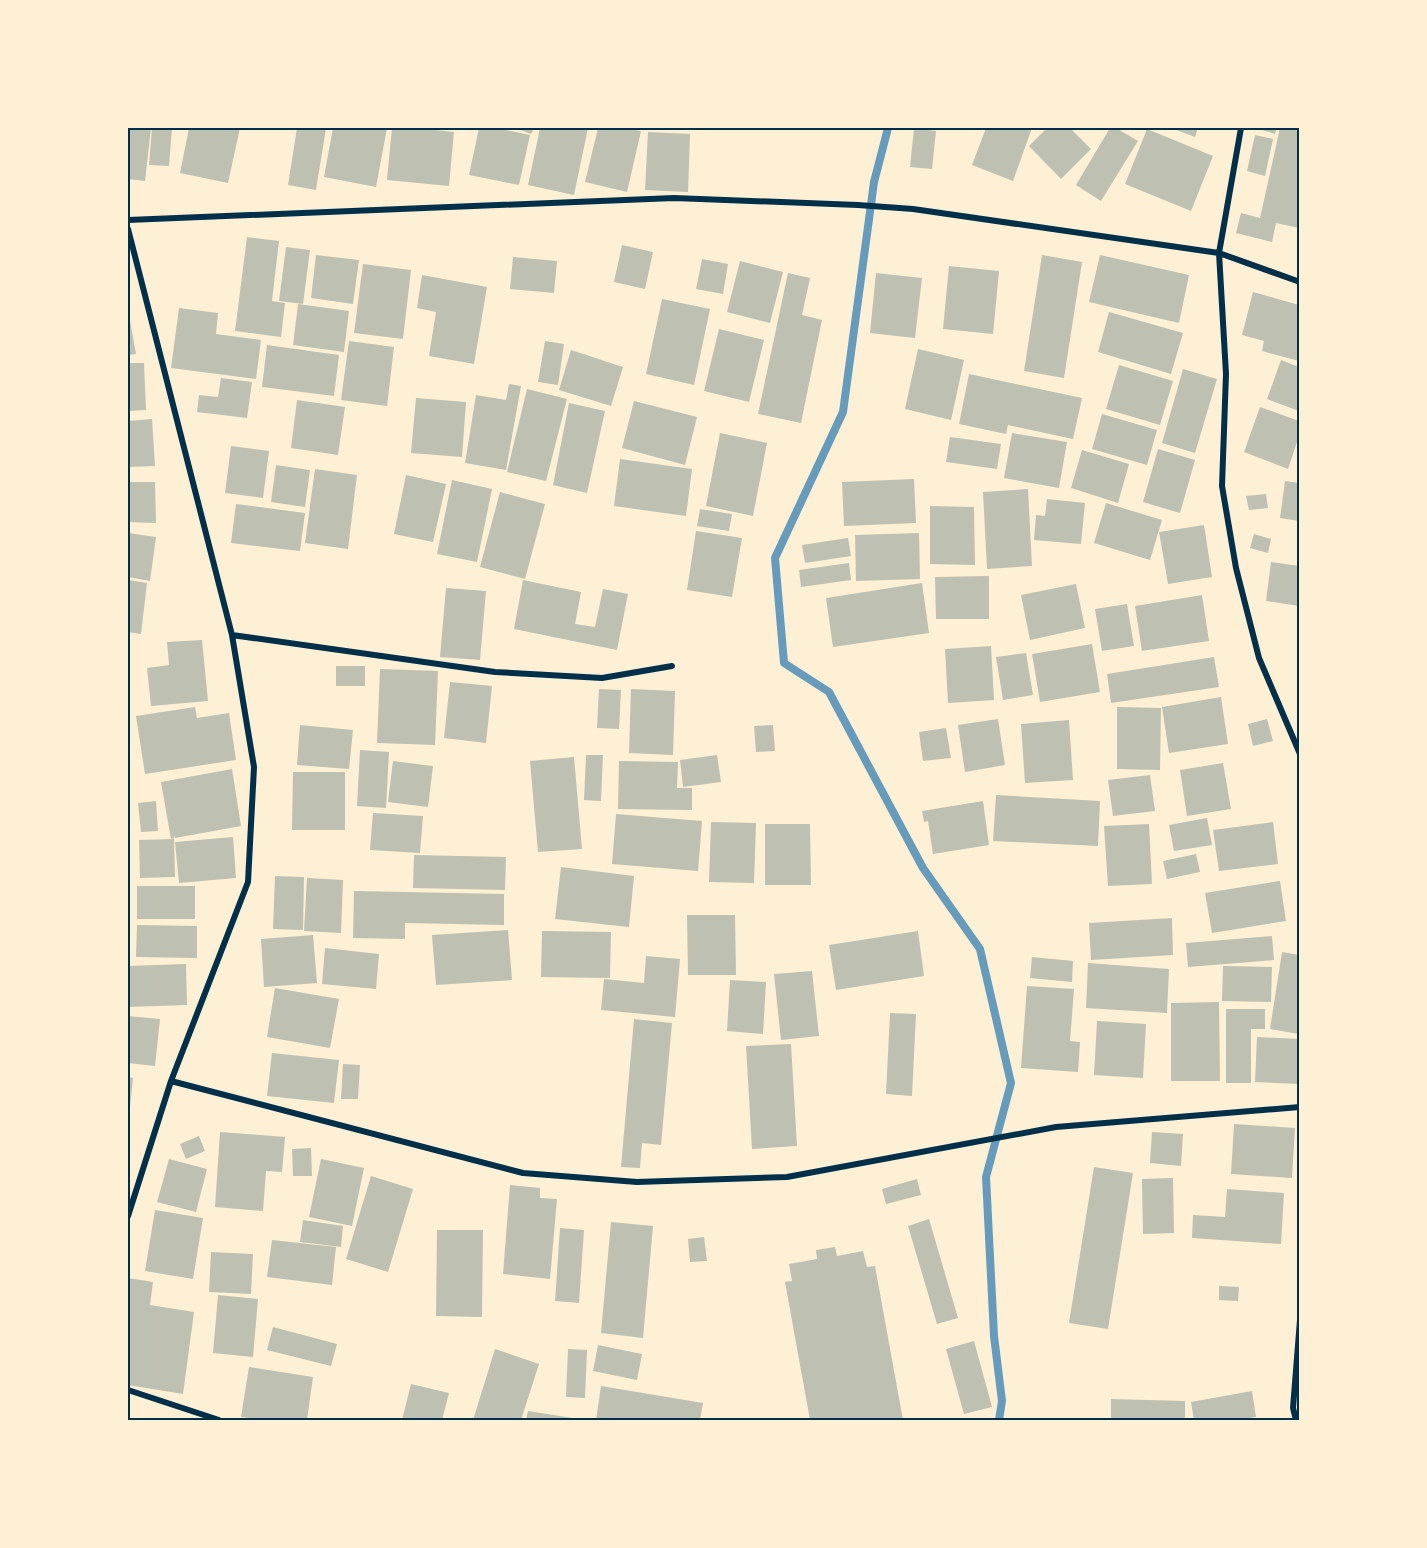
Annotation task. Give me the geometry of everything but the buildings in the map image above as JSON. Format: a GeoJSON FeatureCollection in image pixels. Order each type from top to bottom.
{"type":"FeatureCollection","features":[{"type":"Feature","properties":{"kind":"street"},"geometry":{"type":"LineString","coordinates":[[1241,128],[1219,253],[1226,374],[1222,486],[1236,568],[1259,658],[1299,754]]}},
{"type":"Feature","properties":{"kind":"street"},"geometry":{"type":"LineString","coordinates":[[128,220],[674,198],[858,205],[913,209],[1219,253],[1299,282]]}},
{"type":"Feature","properties":{"kind":"street"},"geometry":{"type":"LineString","coordinates":[[128,229],[232,635],[254,767],[248,882],[171,1081],[128,1216]]}},
{"type":"Feature","properties":{"kind":"street"},"geometry":{"type":"LineString","coordinates":[[232,635],[495,672],[602,678],[672,666]]}},
{"type":"Feature","properties":{"kind":"street"},"geometry":{"type":"LineString","coordinates":[[171,1081],[523,1173],[637,1182],[787,1177],[1056,1127],[1299,1107]]}},
{"type":"Feature","properties":{"kind":"street"},"geometry":{"type":"LineString","coordinates":[[1296,1420],[1293,1408],[1299,1320]]}},
{"type":"Feature","properties":{"kind":"street"},"geometry":{"type":"LineString","coordinates":[[128,1390],[219,1420]]}},
{"type":"Feature","properties":{"kind":"waterway"},"geometry":{"type":"LineString","coordinates":[[888,128],[874,182],[843,412],[775,558],[784,663],[829,692],[923,868],[980,949],[1011,1083],[986,1177],[994,1336],[1002,1401],[999,1420]]}}]}
